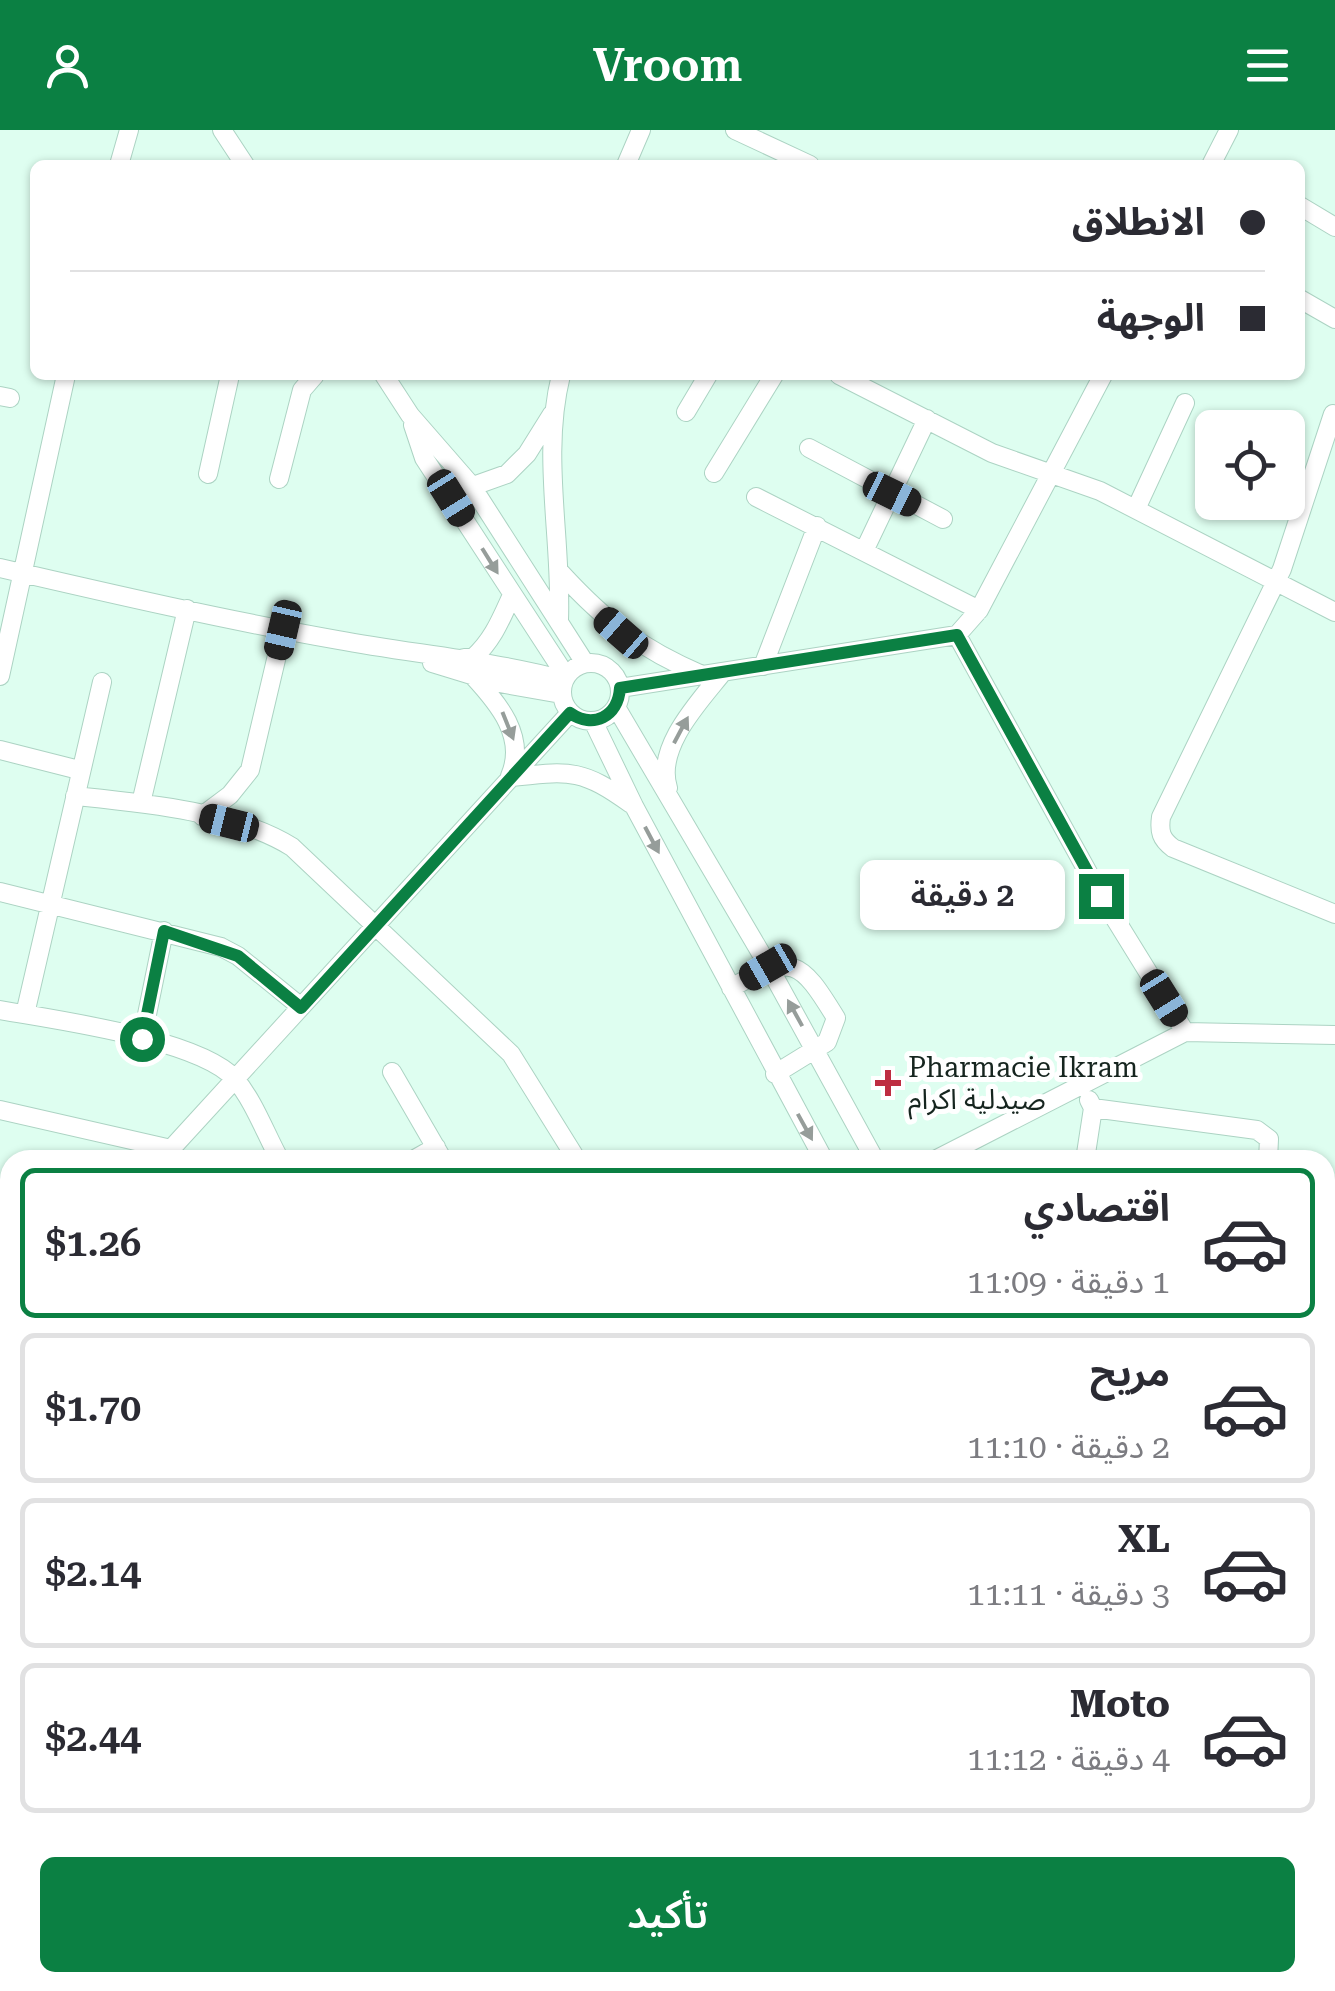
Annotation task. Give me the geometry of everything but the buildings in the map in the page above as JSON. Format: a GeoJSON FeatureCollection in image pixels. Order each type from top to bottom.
{"type":"FeatureCollection","features":[{"type":"Feature","properties":{"kind":"street"},"geometry":{"type":"LineString","coordinates":[[120,160],[129,130]]}},
{"type":"Feature","properties":{"kind":"street"},"geometry":{"type":"LineString","coordinates":[[222,130],[242,160]]}},
{"type":"Feature","properties":{"kind":"street"},"geometry":{"type":"LineString","coordinates":[[628,160],[640,130]]}},
{"type":"Feature","properties":{"kind":"street"},"geometry":{"type":"LineString","coordinates":[[735,130],[799,160]]}},
{"type":"Feature","properties":{"kind":"street"},"geometry":{"type":"LineString","coordinates":[[1221,160],[1229,130]]}},
{"type":"Feature","properties":{"kind":"street"},"geometry":{"type":"LineString","coordinates":[[1305,209],[1335,227]]}},
{"type":"Feature","properties":{"kind":"street"},"geometry":{"type":"LineString","coordinates":[[1305,302],[1335,320]]}},
{"type":"Feature","properties":{"kind":"street"},"geometry":{"type":"LineString","coordinates":[[0,676],[65,380]]}},
{"type":"Feature","properties":{"kind":"street"},"geometry":{"type":"LineString","coordinates":[[208,474],[229,380]]}},
{"type":"Feature","properties":{"kind":"street"},"geometry":{"type":"LineString","coordinates":[[279,479],[302,390],[311,380]]}},
{"type":"Feature","properties":{"kind":"street"},"geometry":{"type":"LineString","coordinates":[[387,380],[410,415],[470,485],[584,663],[610,670],[618,698],[671,798],[870,1150]]}},
{"type":"Feature","properties":{"kind":"street"},"geometry":{"type":"LineString","coordinates":[[559,620],[561,574],[552,413],[560,380]]}},
{"type":"Feature","properties":{"kind":"street"},"geometry":{"type":"LineString","coordinates":[[686,412],[705,380]]}},
{"type":"Feature","properties":{"kind":"street"},"geometry":{"type":"LineString","coordinates":[[714,473],[771,380]]}},
{"type":"Feature","properties":{"kind":"street"},"geometry":{"type":"LineString","coordinates":[[849,380],[992,453],[1136,509],[1335,612]]}},
{"type":"Feature","properties":{"kind":"street"},"geometry":{"type":"LineString","coordinates":[[570,713],[593,721],[606,717],[618,698],[702,675],[957,635],[979,610],[1100,380]]}},
{"type":"Feature","properties":{"kind":"street"},"geometry":{"type":"LineString","coordinates":[[1136,509],[1185,403]]}},
{"type":"Feature","properties":{"kind":"street"},"geometry":{"type":"LineString","coordinates":[[451,498],[470,485],[507,474],[517,466],[552,413]]}},
{"type":"Feature","properties":{"kind":"street"},"geometry":{"type":"LineString","coordinates":[[1333,414],[1292,546],[1161,817],[1160,830],[1163,841],[1173,848],[1335,914]]}},
{"type":"Feature","properties":{"kind":"street"},"geometry":{"type":"LineString","coordinates":[[410,415],[424,458],[564,683],[570,713]]}},
{"type":"Feature","properties":{"kind":"street"},"geometry":{"type":"LineString","coordinates":[[865,550],[927,419]]}},
{"type":"Feature","properties":{"kind":"street"},"geometry":{"type":"LineString","coordinates":[[809,448],[943,519]]}},
{"type":"Feature","properties":{"kind":"street"},"geometry":{"type":"LineString","coordinates":[[756,497],[979,610]]}},
{"type":"Feature","properties":{"kind":"street"},"geometry":{"type":"LineString","coordinates":[[763,666],[816,526]]}},
{"type":"Feature","properties":{"kind":"street"},"geometry":{"type":"LineString","coordinates":[[0,568],[283,630],[414,654],[460,658],[472,658],[484,648],[498,628],[512,595]]}},
{"type":"Feature","properties":{"kind":"street"},"geometry":{"type":"LineString","coordinates":[[561,574],[621,633],[702,675]]}},
{"type":"Feature","properties":{"kind":"street"},"geometry":{"type":"LineString","coordinates":[[141,803],[187,609]]}},
{"type":"Feature","properties":{"kind":"street"},"geometry":{"type":"LineString","coordinates":[[202,816],[230,795],[250,770],[283,630]]}},
{"type":"Feature","properties":{"kind":"street"},"geometry":{"type":"LineString","coordinates":[[957,635],[1101,896],[1185,1032]]}},
{"type":"Feature","properties":{"kind":"street"},"geometry":{"type":"LineString","coordinates":[[414,654],[473,676],[564,683],[584,663]]}},
{"type":"Feature","properties":{"kind":"street"},"geometry":{"type":"LineString","coordinates":[[460,658],[564,683]]}},
{"type":"Feature","properties":{"kind":"street"},"geometry":{"type":"LineString","coordinates":[[671,798],[665,780],[673,746],[692,712],[723,672]]}},
{"type":"Feature","properties":{"kind":"street"},"geometry":{"type":"LineString","coordinates":[[473,676],[498,703],[512,730],[513,771],[507,781]]}},
{"type":"Feature","properties":{"kind":"street"},"geometry":{"type":"LineString","coordinates":[[25,1014],[102,682]]}},
{"type":"Feature","properties":{"kind":"street"},"geometry":{"type":"LineString","coordinates":[[178,1150],[235,1080],[570,713]]}},
{"type":"Feature","properties":{"kind":"street"},"geometry":{"type":"LineString","coordinates":[[593,721],[634,806],[818,1150]]}},
{"type":"Feature","properties":{"kind":"street"},"geometry":{"type":"LineString","coordinates":[[0,750],[79,770]]}},
{"type":"Feature","properties":{"kind":"street"},"geometry":{"type":"LineString","coordinates":[[507,781],[569,772],[603,784],[634,806]]}},
{"type":"Feature","properties":{"kind":"street"},"geometry":{"type":"LineString","coordinates":[[76,796],[141,803],[202,816],[256,830],[292,847],[511,1054],[571,1150]]}},
{"type":"Feature","properties":{"kind":"street"},"geometry":{"type":"LineString","coordinates":[[0,892],[164,931],[238,956],[301,1008]]}},
{"type":"Feature","properties":{"kind":"street"},"geometry":{"type":"LineString","coordinates":[[142,1039],[164,931]]}},
{"type":"Feature","properties":{"kind":"street"},"geometry":{"type":"LineString","coordinates":[[731,988],[768,967],[795,968],[808,975],[836,1018],[833,1035],[776,1074]]}},
{"type":"Feature","properties":{"kind":"street"},"geometry":{"type":"LineString","coordinates":[[0,1010],[142,1039],[199,1056],[235,1080],[274,1150]]}},
{"type":"Feature","properties":{"kind":"street"},"geometry":{"type":"LineString","coordinates":[[954,1150],[1185,1032],[1335,1036]]}},
{"type":"Feature","properties":{"kind":"street"},"geometry":{"type":"LineString","coordinates":[[392,1072],[438,1150]]}},
{"type":"Feature","properties":{"kind":"street"},"geometry":{"type":"LineString","coordinates":[[1082,1086],[1093,1108],[1087,1150]]}},
{"type":"Feature","properties":{"kind":"street"},"geometry":{"type":"LineString","coordinates":[[1093,1108],[1257,1130],[1269,1139],[1268,1150]]}},
{"type":"Feature","properties":{"kind":"street"},"geometry":{"type":"LineString","coordinates":[[0,1110],[155,1150]]}},
{"type":"Feature","properties":{"kind":"place","name":"Pharmacie Ikram صيدلية اكرام"},"geometry":{"type":"Point","coordinates":[888,1083]}},
{"type":"Feature","properties":{"kind":"route"},"geometry":{"type":"LineString","coordinates":[[142,1039],[164,931],[221,947],[238,956],[301,1008],[570,713],[576,718],[600,720],[616,707],[620,688],[957,635],[1101,896]]}}]}
